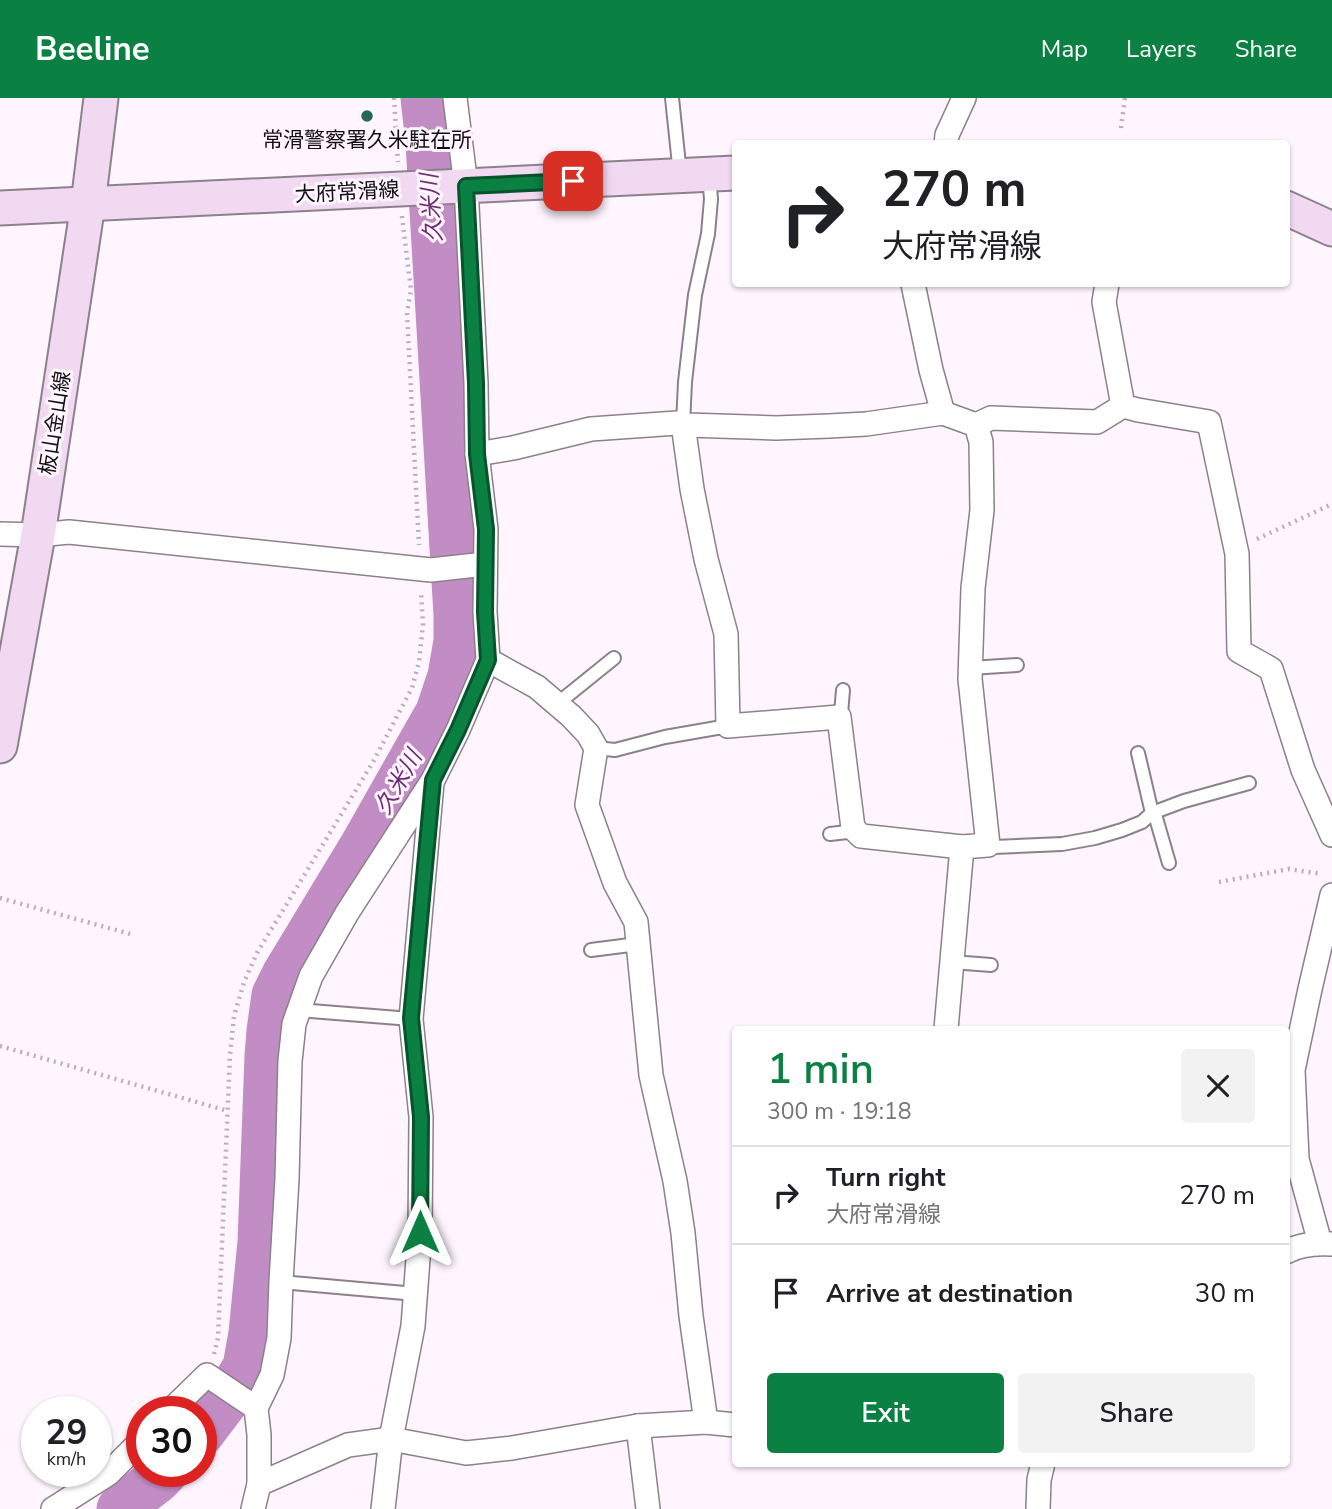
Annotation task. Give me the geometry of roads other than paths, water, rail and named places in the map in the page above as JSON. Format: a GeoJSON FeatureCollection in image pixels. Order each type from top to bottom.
{"type":"FeatureCollection","features":[{"type":"Feature","properties":{"kind":"main road","name":"板山金山線"},"geometry":{"type":"LineString","coordinates":[[0,746],[38,535],[88,204],[101,98]]}},
{"type":"Feature","properties":{"kind":"main road","name":"大府常滑線"},"geometry":{"type":"LineString","coordinates":[[0,208],[708,174]]}},
{"type":"Feature","properties":{"kind":"main road"},"geometry":{"type":"LineString","coordinates":[[1290,210],[1332,229]]}},
{"type":"Feature","properties":{"kind":"street"},"geometry":{"type":"LineString","coordinates":[[253,1509],[259,1484],[256,1408],[272,1375],[279,1338],[290,1061],[294,1024],[311,976],[347,913],[433,780],[488,660],[479,564],[486,529],[477,454],[466,186],[456,98]]}},
{"type":"Feature","properties":{"kind":"street"},"geometry":{"type":"LineString","coordinates":[[946,140],[964,98]]}},
{"type":"Feature","properties":{"kind":"street"},"geometry":{"type":"LineString","coordinates":[[914,287],[943,413]]}},
{"type":"Feature","properties":{"kind":"street"},"geometry":{"type":"LineString","coordinates":[[1106,287],[1104,302],[1123,406]]}},
{"type":"Feature","properties":{"kind":"street"},"geometry":{"type":"LineString","coordinates":[[477,454],[591,429],[640,424],[803,428],[866,424],[943,413],[976,425],[991,418],[1097,422],[1123,406],[1209,422],[1235,547],[1239,651],[1271,669],[1303,770],[1332,835]]}},
{"type":"Feature","properties":{"kind":"street"},"geometry":{"type":"LineString","coordinates":[[683,424],[692,489],[726,634],[728,726],[839,717],[853,828],[861,836],[962,847],[988,845],[970,668],[973,589],[982,510],[981,442],[976,425]]}},
{"type":"Feature","properties":{"kind":"street"},"geometry":{"type":"LineString","coordinates":[[0,534],[38,535],[69,532],[425,569],[479,564]]}},
{"type":"Feature","properties":{"kind":"street"},"geometry":{"type":"LineString","coordinates":[[488,660],[537,687],[571,716],[588,734],[596,748],[587,805],[615,883],[636,922],[651,1075],[677,1194],[706,1422]]}},
{"type":"Feature","properties":{"kind":"street"},"geometry":{"type":"LineString","coordinates":[[383,1509],[391,1439],[413,1326],[420,1232],[421,1117],[411,1018],[433,780]]}},
{"type":"Feature","properties":{"kind":"street"},"geometry":{"type":"LineString","coordinates":[[946,1026],[962,847]]}},
{"type":"Feature","properties":{"kind":"street"},"geometry":{"type":"LineString","coordinates":[[1290,1250],[1326,1244],[1297,1159],[1293,1070],[1332,895]]}},
{"type":"Feature","properties":{"kind":"street"},"geometry":{"type":"LineString","coordinates":[[185,1396],[207,1375],[256,1408]]}},
{"type":"Feature","properties":{"kind":"street"},"geometry":{"type":"LineString","coordinates":[[259,1484],[348,1445],[391,1439],[466,1453],[512,1448],[638,1426],[706,1422],[732,1425]]}},
{"type":"Feature","properties":{"kind":"street"},"geometry":{"type":"LineString","coordinates":[[638,1426],[648,1509]]}},
{"type":"Feature","properties":{"kind":"street"},"geometry":{"type":"LineString","coordinates":[[52,1509],[108,1474],[126,1456]]}},
{"type":"Feature","properties":{"kind":"street"},"geometry":{"type":"LineString","coordinates":[[1038,1509],[1042,1467]]}},
{"type":"Feature","properties":{"kind":"lane"},"geometry":{"type":"LineString","coordinates":[[671,98],[708,174],[710,199],[708,234],[695,295],[683,424]]}},
{"type":"Feature","properties":{"kind":"lane"},"geometry":{"type":"LineString","coordinates":[[556,704],[614,657]]}},
{"type":"Feature","properties":{"kind":"lane"},"geometry":{"type":"LineString","coordinates":[[970,668],[1017,665]]}},
{"type":"Feature","properties":{"kind":"lane"},"geometry":{"type":"LineString","coordinates":[[839,717],[843,690]]}},
{"type":"Feature","properties":{"kind":"lane"},"geometry":{"type":"LineString","coordinates":[[596,748],[615,750],[665,737],[728,726]]}},
{"type":"Feature","properties":{"kind":"lane"},"geometry":{"type":"LineString","coordinates":[[1138,753],[1152,813],[1156,818],[1169,863]]}},
{"type":"Feature","properties":{"kind":"lane"},"geometry":{"type":"LineString","coordinates":[[988,845],[1062,844],[1096,838],[1142,822],[1152,813],[1184,801],[1249,783]]}},
{"type":"Feature","properties":{"kind":"lane"},"geometry":{"type":"LineString","coordinates":[[830,834],[856,831]]}},
{"type":"Feature","properties":{"kind":"lane"},"geometry":{"type":"LineString","coordinates":[[591,950],[638,944]]}},
{"type":"Feature","properties":{"kind":"lane"},"geometry":{"type":"LineString","coordinates":[[952,962],[991,965]]}},
{"type":"Feature","properties":{"kind":"lane"},"geometry":{"type":"LineString","coordinates":[[298,1010],[411,1018]]}},
{"type":"Feature","properties":{"kind":"lane"},"geometry":{"type":"LineString","coordinates":[[281,1282],[415,1294]]}},
{"type":"Feature","properties":{"kind":"waterway","name":"久米川"},"geometry":{"type":"LineString","coordinates":[[217,1412],[246,1367],[252,1333],[261,1242],[268,1056],[275,995],[439,712],[451,676],[457,641],[429,143],[424,98]]}},
{"type":"Feature","properties":{"kind":"waterway","name":"久米川"},"geometry":{"type":"LineString","coordinates":[[120,1509],[148,1487]]}},
{"type":"Feature","properties":{"kind":"place","name":"常滑警察署久米駐在所"},"geometry":{"type":"Point","coordinates":[367,116]}}]}
